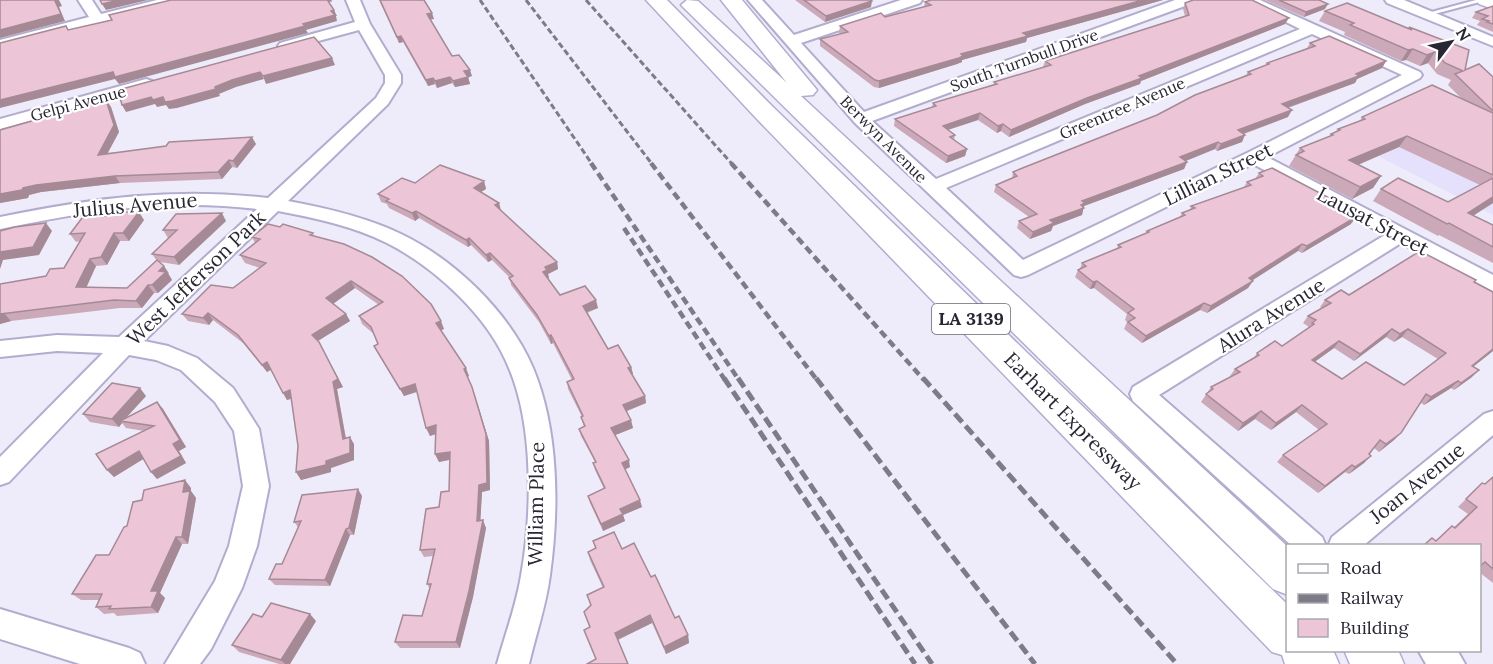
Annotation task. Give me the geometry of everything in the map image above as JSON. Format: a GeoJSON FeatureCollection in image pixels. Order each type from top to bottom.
{"type":"FeatureCollection","features":[{"type":"Feature","properties":{"kind":"highway"},"geometry":{"type":"LineString","coordinates":[[634,0],[765,113]]}},
{"type":"Feature","properties":{"kind":"highway","name":"Earhart Expressway"},"geometry":{"type":"LineString","coordinates":[[656,0],[765,113],[1286,635]]}},
{"type":"Feature","properties":{"kind":"highway","name":"Earhart Expressway"},"geometry":{"type":"LineString","coordinates":[[685,0],[1286,573]]}},
{"type":"Feature","properties":{"kind":"highway"},"geometry":{"type":"LineString","coordinates":[[731,0],[904,210]]}},
{"type":"Feature","properties":{"kind":"highway"},"geometry":{"type":"LineString","coordinates":[[1485,0],[1493,3]]}},
{"type":"Feature","properties":{"kind":"highway"},"geometry":{"type":"LineString","coordinates":[[1303,652],[1316,664]]}},
{"type":"Feature","properties":{"kind":"highway"},"geometry":{"type":"LineString","coordinates":[[1368,652],[1382,664]]}},
{"type":"Feature","properties":{"kind":"street"},"geometry":{"type":"LineString","coordinates":[[86,0],[97,19]]}},
{"type":"Feature","properties":{"kind":"street"},"geometry":{"type":"LineString","coordinates":[[0,44],[173,0]]}},
{"type":"Feature","properties":{"kind":"street"},"geometry":{"type":"LineString","coordinates":[[273,49],[363,24],[353,0]]}},
{"type":"Feature","properties":{"kind":"street","name":"Berwyn Avenue"},"geometry":{"type":"LineString","coordinates":[[755,0],[861,119],[1021,270]]}},
{"type":"Feature","properties":{"kind":"street"},"geometry":{"type":"LineString","coordinates":[[792,41],[915,0]]}},
{"type":"Feature","properties":{"kind":"street","name":"South Turnbull Drive"},"geometry":{"type":"LineString","coordinates":[[861,119],[1188,0]]}},
{"type":"Feature","properties":{"kind":"street"},"geometry":{"type":"LineString","coordinates":[[1249,0],[1312,29]]}},
{"type":"Feature","properties":{"kind":"street"},"geometry":{"type":"LineString","coordinates":[[1399,1],[1493,42]]}},
{"type":"Feature","properties":{"kind":"street","name":"West Jefferson Park"},"geometry":{"type":"LineString","coordinates":[[0,474],[124,346],[382,101],[393,83],[393,75],[363,24]]}},
{"type":"Feature","properties":{"kind":"street","name":"Lillian Street"},"geometry":{"type":"LineString","coordinates":[[1021,270],[1253,157],[1414,75],[1312,29]]}},
{"type":"Feature","properties":{"kind":"street","name":"Greentree Avenue"},"geometry":{"type":"LineString","coordinates":[[933,187],[1312,29]]}},
{"type":"Feature","properties":{"kind":"street","name":"Gelpi Avenue"},"geometry":{"type":"LineString","coordinates":[[0,124],[159,80]]}},
{"type":"Feature","properties":{"kind":"street","name":"Lausat Street"},"geometry":{"type":"LineString","coordinates":[[1253,157],[1493,284]]}},
{"type":"Feature","properties":{"kind":"street","name":"Julius Avenue"},"geometry":{"type":"LineString","coordinates":[[0,223],[90,206],[151,200],[212,199],[272,205]]}},
{"type":"Feature","properties":{"kind":"street","name":"William Place"},"geometry":{"type":"LineString","coordinates":[[272,205],[337,218],[385,234],[428,259],[462,286],[489,314],[522,369],[536,424],[540,486],[536,573],[513,664]]}},
{"type":"Feature","properties":{"kind":"street","name":"Alura Avenue"},"geometry":{"type":"LineString","coordinates":[[1310,544],[1142,394],[1400,235]]}},
{"type":"Feature","properties":{"kind":"street"},"geometry":{"type":"LineString","coordinates":[[0,349],[57,343],[124,346],[160,352],[189,364],[224,395],[246,429],[255,486],[243,546],[227,588],[200,638],[181,664]]}},
{"type":"Feature","properties":{"kind":"street","name":"Joan Avenue"},"geometry":{"type":"LineString","coordinates":[[1344,544],[1493,421]]}},
{"type":"Feature","properties":{"kind":"street"},"geometry":{"type":"LineString","coordinates":[[0,624],[129,664]]}},
{"type":"Feature","properties":{"kind":"street"},"geometry":{"type":"LineString","coordinates":[[1434,652],[1449,664]]}},
{"type":"Feature","properties":{"kind":"lane"},"geometry":{"type":"LineString","coordinates":[[1427,14],[1485,0]]}},
{"type":"Feature","properties":{"kind":"shaded area"},"geometry":{"type":"Polygon","coordinates":[[[1493,95],[1493,215],[1376,155],[1493,95]]]}},
{"type":"Feature","properties":{"kind":"building"},"geometry":{"type":"Polygon","coordinates":[[[0,0],[58,0],[55,1],[61,14],[0,30],[0,0]]]}},
{"type":"Feature","properties":{"kind":"building"},"geometry":{"type":"Polygon","coordinates":[[[100,0],[119,0],[102,4],[100,0]]]}},
{"type":"Feature","properties":{"kind":"building"},"geometry":{"type":"Polygon","coordinates":[[[171,0],[331,0],[328,1],[335,15],[303,24],[305,26],[115,77],[113,72],[0,100],[0,43],[66,26],[68,30],[112,20],[109,15],[171,0]]]}},
{"type":"Feature","properties":{"kind":"building"},"geometry":{"type":"Polygon","coordinates":[[[380,0],[424,0],[432,13],[427,14],[452,56],[459,55],[470,70],[464,71],[468,77],[453,81],[450,77],[435,81],[433,78],[426,80],[401,36],[397,37],[380,0]]]}},
{"type":"Feature","properties":{"kind":"building"},"geometry":{"type":"Polygon","coordinates":[[[804,0],[871,0],[872,1],[826,16],[804,0]]]}},
{"type":"Feature","properties":{"kind":"building"},"geometry":{"type":"Polygon","coordinates":[[[931,0],[1143,0],[1023,33],[1028,36],[961,54],[963,56],[959,58],[879,81],[820,39],[848,32],[840,26],[881,13],[885,17],[931,5],[925,2],[931,0]]]}},
{"type":"Feature","properties":{"kind":"building"},"geometry":{"type":"Polygon","coordinates":[[[1193,0],[1252,0],[1289,18],[1139,76],[1142,78],[1011,130],[1003,124],[998,126],[980,113],[943,126],[955,135],[950,137],[967,149],[948,156],[895,119],[936,106],[933,103],[1051,65],[1045,61],[1189,15],[1185,3],[1193,0]]]}},
{"type":"Feature","properties":{"kind":"building"},"geometry":{"type":"Polygon","coordinates":[[[1279,0],[1319,0],[1328,4],[1306,12],[1279,0]]]}},
{"type":"Feature","properties":{"kind":"building"},"geometry":{"type":"Polygon","coordinates":[[[1347,3],[1412,30],[1409,27],[1469,50],[1465,70],[1479,64],[1493,77],[1493,111],[1455,74],[1463,71],[1445,63],[1435,52],[1427,55],[1413,49],[1408,50],[1350,25],[1354,23],[1325,11],[1347,3]]]}},
{"type":"Feature","properties":{"kind":"building"},"geometry":{"type":"Polygon","coordinates":[[[1493,6],[1493,24],[1482,19],[1488,16],[1476,12],[1493,6]]]}},
{"type":"Feature","properties":{"kind":"building"},"geometry":{"type":"Polygon","coordinates":[[[1329,36],[1386,61],[1356,74],[1359,76],[1282,104],[1292,110],[1238,130],[1245,135],[1221,144],[1218,142],[1180,157],[1187,162],[1082,201],[1085,203],[1081,205],[1084,208],[1050,220],[1054,223],[1033,232],[1019,221],[1037,214],[996,185],[1017,176],[1013,172],[1157,115],[1195,95],[1251,74],[1248,72],[1269,64],[1267,63],[1315,46],[1310,43],[1329,36]]]}},
{"type":"Feature","properties":{"kind":"building"},"geometry":{"type":"Polygon","coordinates":[[[314,37],[332,58],[263,76],[260,72],[232,80],[215,87],[216,89],[172,101],[165,102],[163,97],[153,100],[151,97],[122,105],[118,90],[314,37]]]}},
{"type":"Feature","properties":{"kind":"building"},"geometry":{"type":"Polygon","coordinates":[[[1432,85],[1493,113],[1493,175],[1407,136],[1349,160],[1381,176],[1360,187],[1296,155],[1304,151],[1300,148],[1333,135],[1331,134],[1340,130],[1338,129],[1365,119],[1362,117],[1432,85]]]}},
{"type":"Feature","properties":{"kind":"building"},"geometry":{"type":"Polygon","coordinates":[[[106,100],[114,125],[98,155],[166,146],[169,142],[252,137],[233,161],[229,160],[218,172],[115,176],[36,185],[0,194],[0,130],[106,100]]]}},
{"type":"Feature","properties":{"kind":"building"},"geometry":{"type":"Polygon","coordinates":[[[440,165],[484,181],[474,188],[499,203],[495,205],[557,262],[545,267],[547,270],[543,272],[560,295],[585,286],[596,300],[583,306],[608,349],[618,345],[631,367],[628,368],[645,396],[623,405],[631,420],[611,428],[629,460],[622,463],[640,500],[620,509],[623,514],[601,524],[588,496],[605,488],[593,463],[596,462],[579,429],[585,426],[581,417],[583,416],[567,382],[574,379],[551,335],[549,336],[537,315],[509,278],[513,276],[490,253],[486,255],[469,238],[466,240],[416,211],[412,213],[386,201],[389,199],[378,194],[402,178],[415,183],[440,165]]]}},
{"type":"Feature","properties":{"kind":"building"},"geometry":{"type":"Polygon","coordinates":[[[1272,168],[1337,202],[1333,204],[1356,217],[1307,246],[1302,244],[1249,278],[1253,281],[1211,306],[1204,303],[1146,336],[1128,322],[1135,318],[1128,313],[1134,309],[1097,281],[1093,282],[1078,270],[1086,266],[1082,263],[1121,247],[1118,245],[1185,215],[1182,213],[1195,208],[1191,206],[1251,185],[1247,182],[1263,176],[1259,173],[1272,168]]]}},
{"type":"Feature","properties":{"kind":"building"},"geometry":{"type":"Polygon","coordinates":[[[1398,178],[1448,202],[1493,178],[1493,197],[1468,213],[1493,225],[1493,247],[1381,189],[1398,178]]]}},
{"type":"Feature","properties":{"kind":"building"},"geometry":{"type":"Polygon","coordinates":[[[118,212],[139,212],[123,233],[114,233],[101,257],[90,259],[76,287],[127,288],[157,260],[164,266],[159,271],[166,272],[152,285],[148,285],[136,301],[114,300],[0,314],[0,284],[46,276],[50,269],[64,268],[85,233],[70,234],[82,218],[108,216],[118,212]]]}},
{"type":"Feature","properties":{"kind":"building"},"geometry":{"type":"Polygon","coordinates":[[[222,213],[174,257],[152,254],[177,230],[163,230],[176,214],[222,213]]]}},
{"type":"Feature","properties":{"kind":"building"},"geometry":{"type":"Polygon","coordinates":[[[46,223],[33,247],[0,252],[0,231],[46,223]]]}},
{"type":"Feature","properties":{"kind":"building"},"geometry":{"type":"Polygon","coordinates":[[[268,224],[280,227],[283,224],[313,233],[310,235],[344,244],[372,257],[402,276],[431,304],[441,321],[436,323],[466,368],[464,369],[472,387],[486,434],[487,483],[479,485],[477,521],[483,520],[456,642],[395,642],[403,615],[422,616],[431,584],[427,584],[435,549],[420,550],[426,509],[439,507],[441,492],[449,491],[450,452],[435,454],[436,425],[426,428],[415,384],[400,389],[374,346],[378,344],[371,327],[359,316],[383,302],[351,281],[326,298],[346,314],[312,335],[319,342],[338,379],[333,382],[343,439],[350,437],[350,453],[326,461],[326,465],[296,472],[298,446],[290,390],[283,393],[267,362],[262,365],[238,335],[208,313],[203,318],[182,314],[211,285],[233,288],[266,263],[240,255],[260,239],[252,237],[268,224]]]}},
{"type":"Feature","properties":{"kind":"building"},"geometry":{"type":"Polygon","coordinates":[[[1420,251],[1476,280],[1474,282],[1493,292],[1493,349],[1472,366],[1479,370],[1461,383],[1458,381],[1431,397],[1426,394],[1401,433],[1386,444],[1380,440],[1369,454],[1371,456],[1355,467],[1352,465],[1325,486],[1283,455],[1327,424],[1302,405],[1276,423],[1261,411],[1243,423],[1206,394],[1213,389],[1211,387],[1240,372],[1235,369],[1259,355],[1257,353],[1275,341],[1282,346],[1314,324],[1312,323],[1316,320],[1308,316],[1331,303],[1325,300],[1341,290],[1349,295],[1420,251]],[[1392,329],[1360,354],[1339,341],[1312,360],[1342,379],[1366,362],[1404,385],[1446,353],[1408,329],[1400,334],[1392,329]]]}},
{"type":"Feature","properties":{"kind":"building"},"geometry":{"type":"Polygon","coordinates":[[[112,383],[140,388],[112,419],[83,414],[112,383]]]}},
{"type":"Feature","properties":{"kind":"building"},"geometry":{"type":"Polygon","coordinates":[[[157,402],[180,440],[173,444],[181,456],[151,472],[139,451],[107,470],[96,454],[154,426],[120,421],[157,402]]]}},
{"type":"Feature","properties":{"kind":"building"},"geometry":{"type":"Polygon","coordinates":[[[1493,477],[1493,569],[1485,562],[1481,565],[1481,544],[1425,544],[1432,538],[1436,541],[1452,526],[1455,528],[1477,507],[1466,499],[1482,483],[1485,484],[1493,477]]]}},
{"type":"Feature","properties":{"kind":"building"},"geometry":{"type":"Polygon","coordinates":[[[185,480],[183,492],[190,491],[182,537],[176,537],[151,591],[158,591],[151,607],[109,609],[111,606],[96,607],[102,594],[72,594],[96,555],[109,555],[124,527],[127,526],[133,502],[142,500],[144,490],[185,480]]]}},
{"type":"Feature","properties":{"kind":"building"},"geometry":{"type":"Polygon","coordinates":[[[358,489],[349,528],[346,529],[325,580],[269,579],[276,564],[282,564],[301,521],[294,522],[302,495],[358,489]]]}},
{"type":"Feature","properties":{"kind":"building"},"geometry":{"type":"Polygon","coordinates":[[[614,532],[622,549],[634,543],[651,577],[655,575],[675,618],[679,616],[688,635],[664,647],[650,615],[615,633],[628,664],[587,664],[596,659],[584,630],[590,627],[584,612],[591,605],[587,595],[604,587],[588,552],[596,548],[593,541],[614,532]]]}},
{"type":"Feature","properties":{"kind":"building"},"geometry":{"type":"Polygon","coordinates":[[[271,603],[310,614],[281,660],[232,645],[253,614],[262,617],[271,603]]]}},
{"type":"Feature","properties":{"kind":"railway"},"geometry":{"type":"LineString","coordinates":[[480,0],[592,164]]}},
{"type":"Feature","properties":{"kind":"railway"},"geometry":{"type":"LineString","coordinates":[[526,0],[652,164]]}},
{"type":"Feature","properties":{"kind":"railway"},"geometry":{"type":"LineString","coordinates":[[586,0],[732,164]]}},
{"type":"Feature","properties":{"kind":"railway"},"geometry":{"type":"LineString","coordinates":[[591,163],[739,380]]}},
{"type":"Feature","properties":{"kind":"railway"},"geometry":{"type":"LineString","coordinates":[[651,163],[817,380]]}},
{"type":"Feature","properties":{"kind":"railway"},"geometry":{"type":"LineString","coordinates":[[731,163],[924,380]]}},
{"type":"Feature","properties":{"kind":"railway"},"geometry":{"type":"LineString","coordinates":[[624,228],[725,380]]}},
{"type":"Feature","properties":{"kind":"railway"},"geometry":{"type":"LineString","coordinates":[[724,378],[915,664]]}},
{"type":"Feature","properties":{"kind":"railway"},"geometry":{"type":"LineString","coordinates":[[738,378],[932,664]]}},
{"type":"Feature","properties":{"kind":"railway"},"geometry":{"type":"LineString","coordinates":[[816,378],[1035,664]]}},
{"type":"Feature","properties":{"kind":"railway"},"geometry":{"type":"LineString","coordinates":[[923,378],[1177,664]]}}]}
